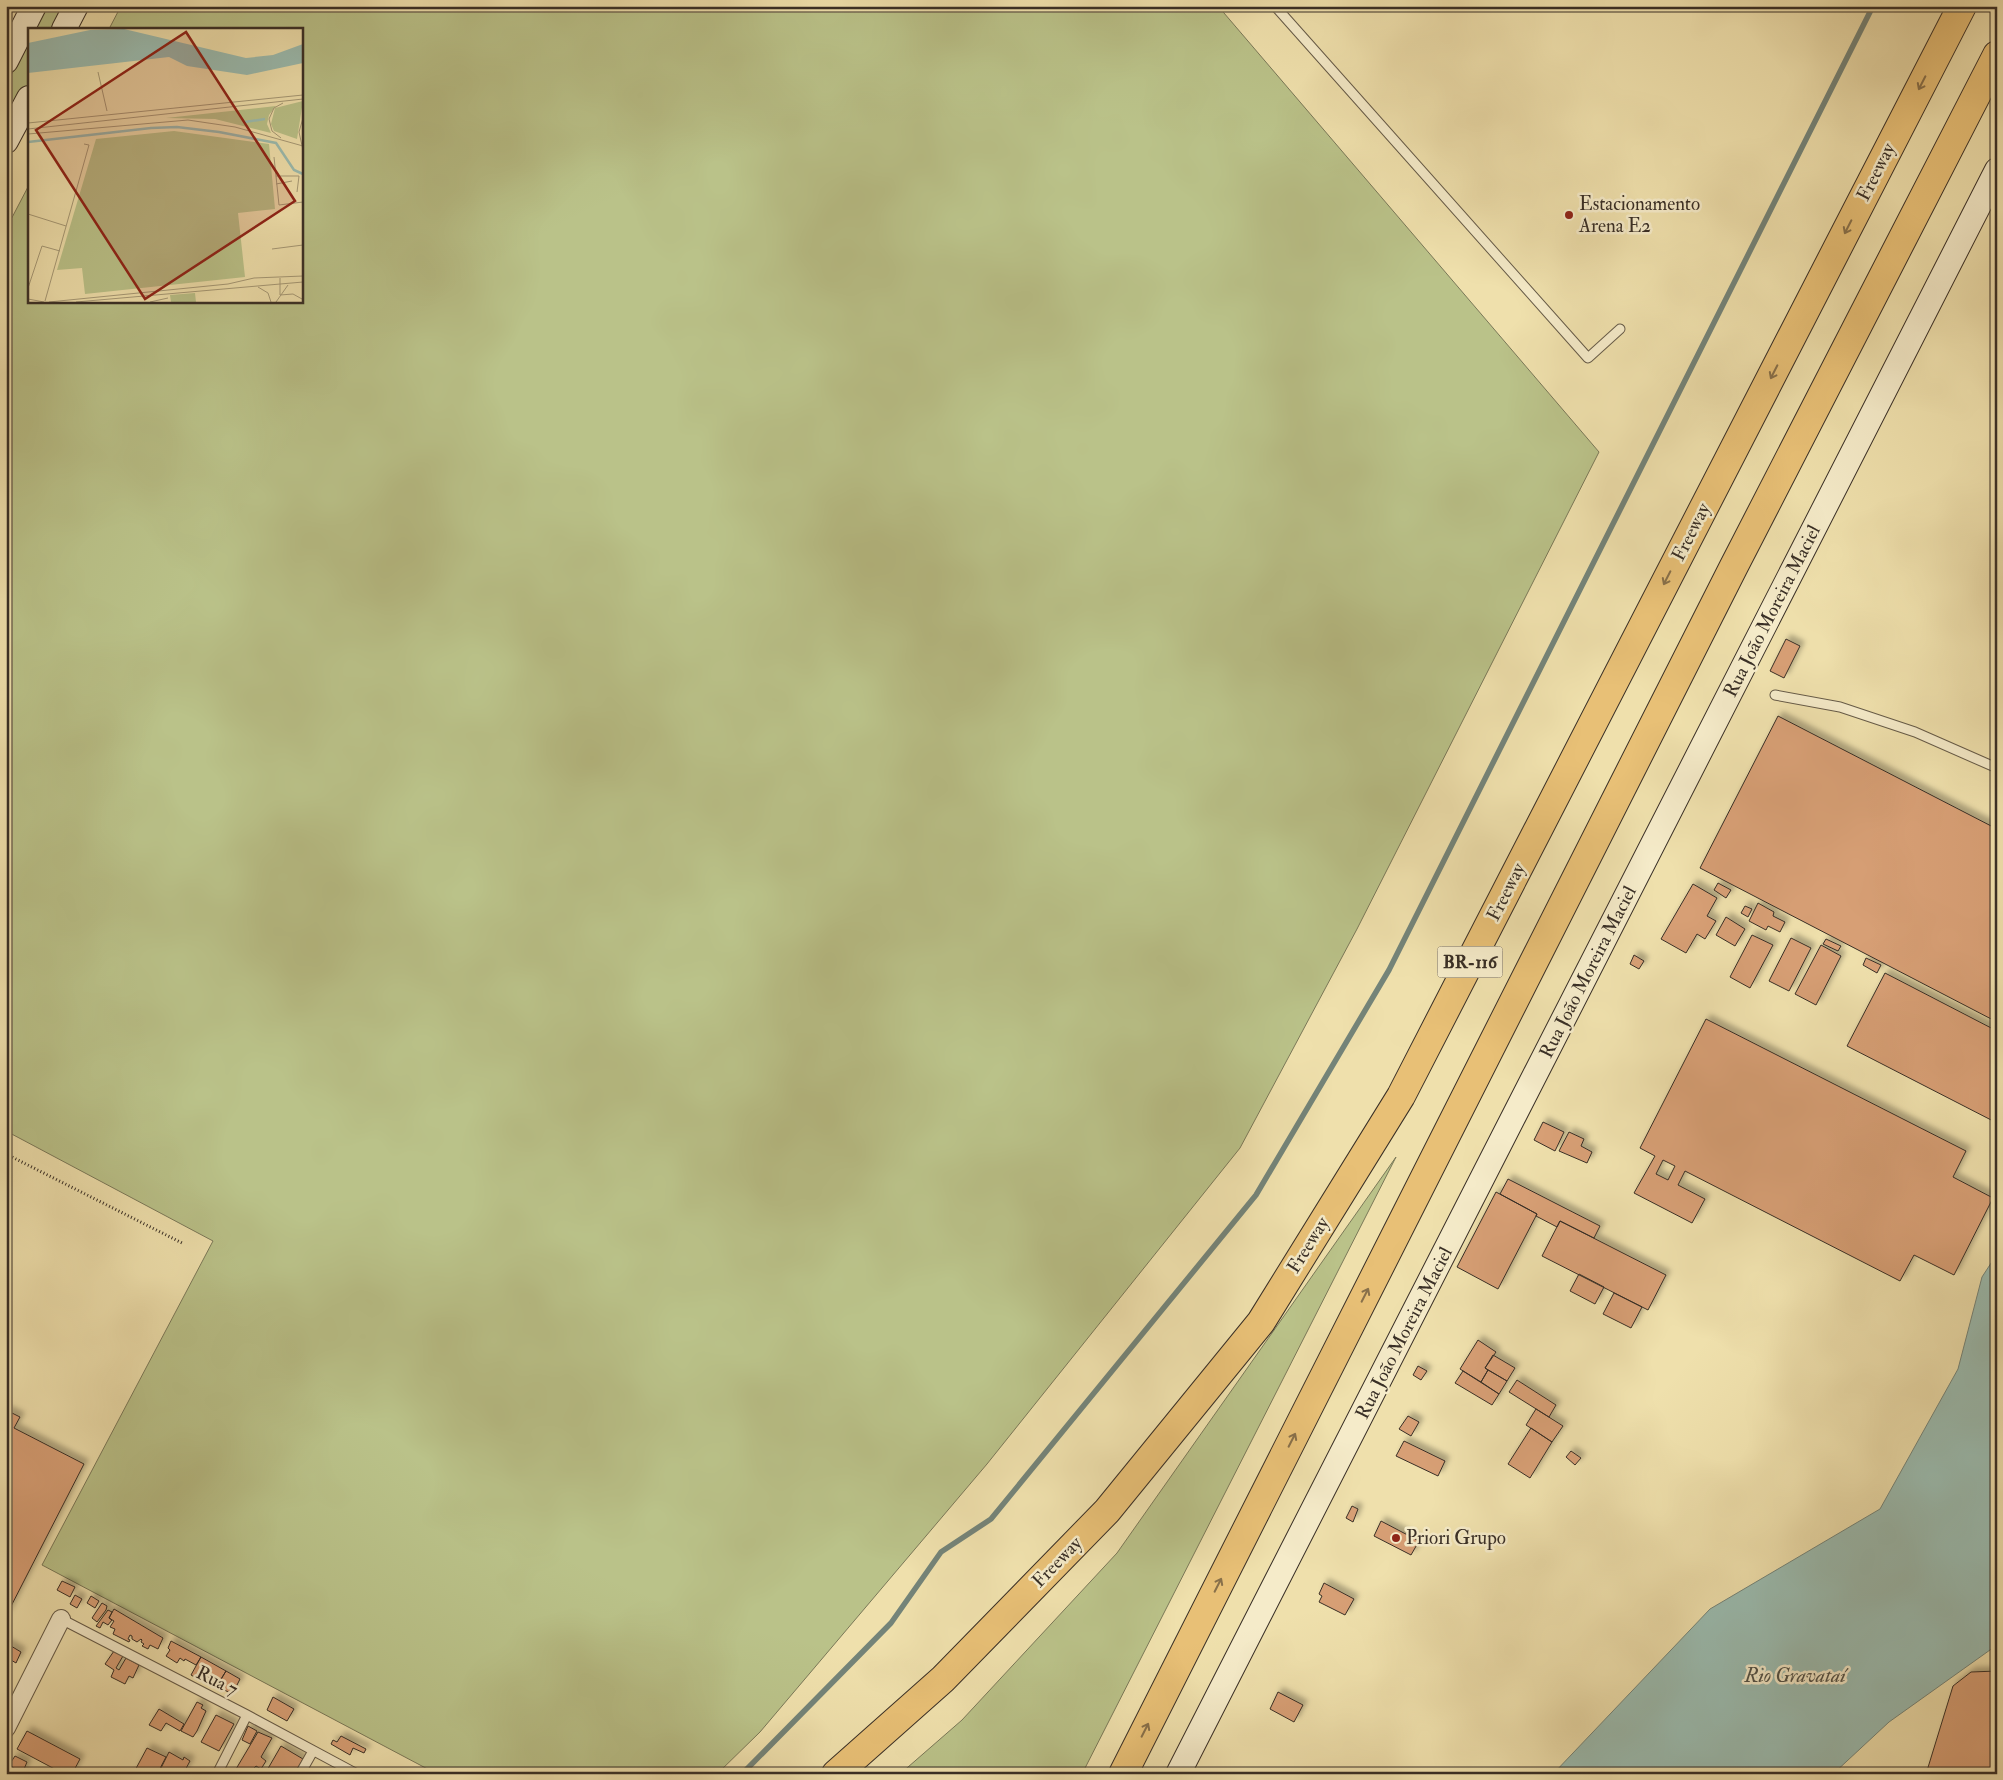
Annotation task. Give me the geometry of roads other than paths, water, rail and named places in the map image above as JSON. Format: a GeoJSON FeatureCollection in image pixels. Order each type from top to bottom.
{"type":"FeatureCollection","features":[{"type":"Feature","properties":{"kind":"highway","name":"Freeway"},"geometry":{"type":"LineString","coordinates":[[836,1774],[943,1679],[1106,1511],[1261,1322],[1401,1096],[1962,6]]}},
{"type":"Feature","properties":{"kind":"highway","name":"BR-116"},"geometry":{"type":"LineString","coordinates":[[1123,1774],[1737,559],[1997,55]]}},
{"type":"Feature","properties":{"kind":"street"},"geometry":{"type":"LineString","coordinates":[[6,61],[34,6]]}},
{"type":"Feature","properties":{"kind":"street"},"geometry":{"type":"LineString","coordinates":[[65,28],[76,6]]}},
{"type":"Feature","properties":{"kind":"street"},"geometry":{"type":"LineString","coordinates":[[6,141],[28,100]]}},
{"type":"Feature","properties":{"kind":"street","name":"Rua João Moreira Maciel"},"geometry":{"type":"LineString","coordinates":[[1178,1774],[1997,170]]}},
{"type":"Feature","properties":{"kind":"street"},"geometry":{"type":"LineString","coordinates":[[6,1728],[62,1619]]}},
{"type":"Feature","properties":{"kind":"lane"},"geometry":{"type":"LineString","coordinates":[[1275,6],[1588,358],[1620,329]]}},
{"type":"Feature","properties":{"kind":"lane"},"geometry":{"type":"LineString","coordinates":[[1775,696],[1840,707],[1915,732],[1997,768]]}},
{"type":"Feature","properties":{"kind":"lane","name":"Rua 7"},"geometry":{"type":"LineString","coordinates":[[62,1619],[357,1774]]}},
{"type":"Feature","properties":{"kind":"lane"},"geometry":{"type":"LineString","coordinates":[[217,1774],[247,1715]]}},
{"type":"Feature","properties":{"kind":"lane"},"geometry":{"type":"LineString","coordinates":[[300,1774],[313,1751]]}},
{"type":"Feature","properties":{"kind":"water","name":"Rio Gravataí"},"geometry":{"type":"Polygon","coordinates":[[[1997,1254],[1997,1645],[1889,1722],[1833,1774],[1553,1774],[1710,1609],[1880,1509],[1958,1369],[1982,1277],[1997,1254]]]}},
{"type":"Feature","properties":{"kind":"waterway"},"geometry":{"type":"LineString","coordinates":[[742,1774],[891,1623],[941,1552],[991,1519],[1256,1195],[1389,970],[1873,6]]}},
{"type":"Feature","properties":{"kind":"place","name":"Estacionamento Arena E2"},"geometry":{"type":"Point","coordinates":[1569,215]}},
{"type":"Feature","properties":{"kind":"place","name":"Priori Grupo"},"geometry":{"type":"Point","coordinates":[1396,1538]}}]}
